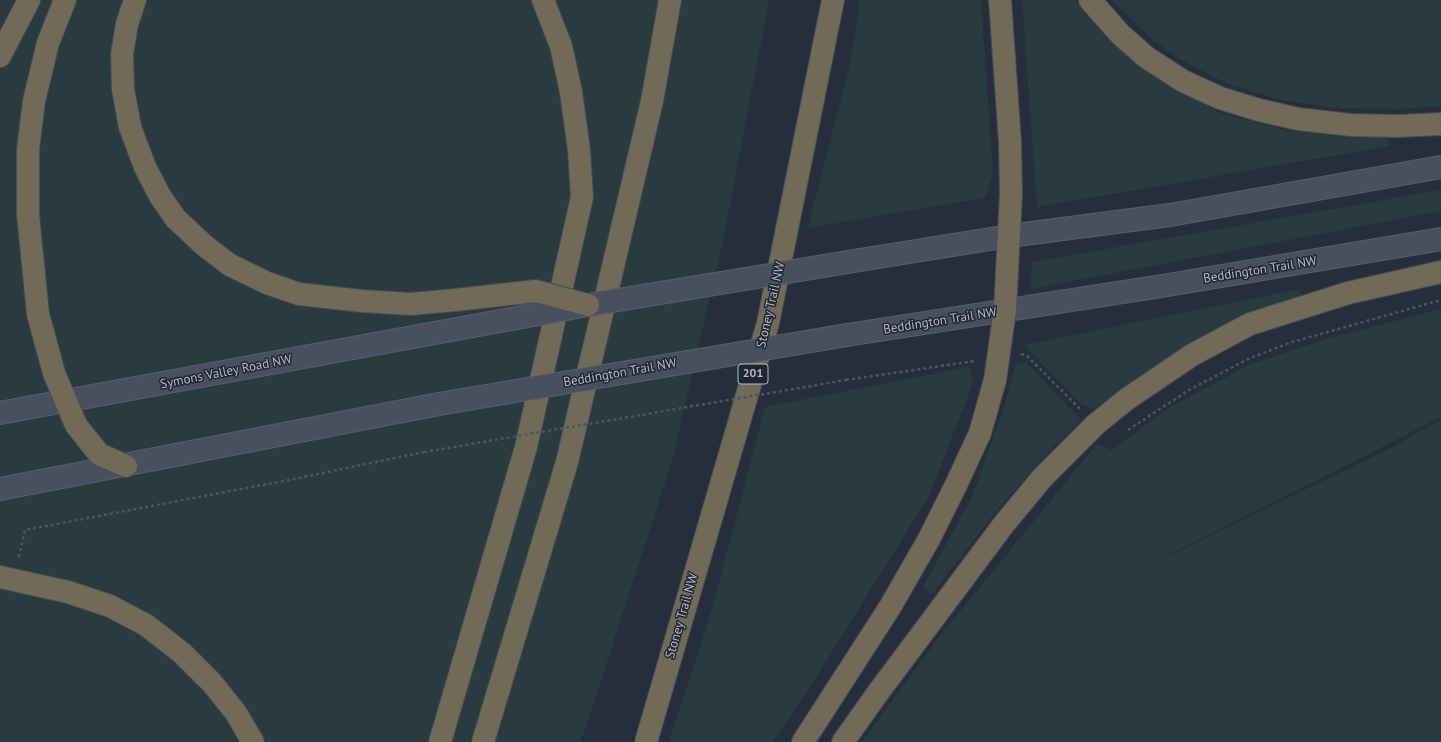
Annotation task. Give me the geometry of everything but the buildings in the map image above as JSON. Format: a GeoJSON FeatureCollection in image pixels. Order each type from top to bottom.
{"type":"FeatureCollection","features":[{"type":"Feature","properties":{"kind":"highway"},"geometry":{"type":"LineString","coordinates":[[0,56],[29,0]]}},
{"type":"Feature","properties":{"kind":"highway"},"geometry":{"type":"LineString","coordinates":[[64,0],[48,43],[34,101],[28,149],[28,215],[38,314],[54,373],[76,425],[88,443],[99,454],[126,466]]}},
{"type":"Feature","properties":{"kind":"highway"},"geometry":{"type":"LineString","coordinates":[[135,0],[126,24],[122,54],[123,89],[130,127],[145,167],[160,196],[182,224],[205,246],[230,266],[299,294],[362,301],[411,304],[536,291],[588,305]]}},
{"type":"Feature","properties":{"kind":"highway"},"geometry":{"type":"LineString","coordinates":[[440,742],[526,447],[582,197],[579,150],[571,92],[561,46],[543,0]]}},
{"type":"Feature","properties":{"kind":"highway"},"geometry":{"type":"LineString","coordinates":[[483,742],[567,462],[652,101],[670,0]]}},
{"type":"Feature","properties":{"kind":"highway","name":"Stoney Trail NW"},"geometry":{"type":"LineString","coordinates":[[646,742],[768,323],[833,0]]}},
{"type":"Feature","properties":{"kind":"highway"},"geometry":{"type":"LineString","coordinates":[[803,742],[890,607],[929,539],[980,433],[995,380],[1005,310],[1011,194],[1010,142],[1000,0]]}},
{"type":"Feature","properties":{"kind":"highway"},"geometry":{"type":"LineString","coordinates":[[1090,0],[1120,34],[1146,57],[1183,81],[1220,98],[1259,110],[1298,119],[1351,125],[1398,126],[1441,124]]}},
{"type":"Feature","properties":{"kind":"highway"},"geometry":{"type":"LineString","coordinates":[[843,742],[908,651],[1004,524],[1028,495],[1079,440],[1096,424],[1127,400],[1192,355],[1250,324],[1348,293],[1441,272]]}},
{"type":"Feature","properties":{"kind":"highway"},"geometry":{"type":"LineString","coordinates":[[8,579],[68,592],[103,603],[146,624],[182,653],[212,683],[236,713],[253,742]]}},
{"type":"Feature","properties":{"kind":"main road"},"geometry":{"type":"LineString","coordinates":[[588,305],[1008,236],[1170,215],[1441,167]]}},
{"type":"Feature","properties":{"kind":"main road","name":"Beddington Trail NW"},"geometry":{"type":"LineString","coordinates":[[126,466],[439,404],[847,335],[1441,239]]}},
{"type":"Feature","properties":{"kind":"main road","name":"Symons Valley Road NW"},"geometry":{"type":"LineString","coordinates":[[0,413],[588,305]]}},
{"type":"Feature","properties":{"kind":"main road"},"geometry":{"type":"LineString","coordinates":[[0,489],[126,466]]}},
{"type":"Feature","properties":{"kind":"path"},"geometry":{"type":"LineString","coordinates":[[8,579],[25,530],[289,480],[424,452],[846,380]]}},
{"type":"Feature","properties":{"kind":"shaded area"},"geometry":{"type":"Polygon","coordinates":[[[0,0],[769,0],[724,235],[672,461],[581,742],[0,742],[0,0]]]}},
{"type":"Feature","properties":{"kind":"shaded area"},"geometry":{"type":"Polygon","coordinates":[[[860,0],[981,0],[993,174],[985,198],[808,228],[851,59],[860,0]]]}},
{"type":"Feature","properties":{"kind":"shaded area"},"geometry":{"type":"Polygon","coordinates":[[[1022,0],[1076,0],[1111,41],[1167,84],[1220,113],[1285,130],[1348,137],[1386,136],[1390,146],[1037,207],[1022,0]]]}},
{"type":"Feature","properties":{"kind":"shaded area"},"geometry":{"type":"Polygon","coordinates":[[[1112,0],[1441,0],[1441,106],[1400,109],[1336,108],[1277,99],[1226,83],[1183,61],[1154,41],[1112,0]]]}},
{"type":"Feature","properties":{"kind":"shaded area"},"geometry":{"type":"Polygon","coordinates":[[[1441,190],[1441,211],[1030,289],[1032,262],[1441,190]]]}},
{"type":"Feature","properties":{"kind":"shaded area"},"geometry":{"type":"Polygon","coordinates":[[[1300,289],[1303,300],[1190,344],[1140,375],[1093,409],[1082,405],[1024,345],[1300,289]]]}},
{"type":"Feature","properties":{"kind":"shaded area"},"geometry":{"type":"Polygon","coordinates":[[[1441,309],[1441,417],[1135,572],[1391,448],[1441,419],[1441,742],[862,742],[939,637],[1097,444],[1112,450],[1167,409],[1251,364],[1330,338],[1441,309]]]}},
{"type":"Feature","properties":{"kind":"shaded area"},"geometry":{"type":"Polygon","coordinates":[[[1026,362],[1081,420],[1052,448],[998,509],[932,594],[923,587],[972,497],[1004,408],[1016,365],[1026,362]]]}},
{"type":"Feature","properties":{"kind":"shaded area"},"geometry":{"type":"Polygon","coordinates":[[[969,367],[973,383],[929,496],[805,695],[772,742],[669,742],[713,606],[765,407],[969,367]]]}}]}
